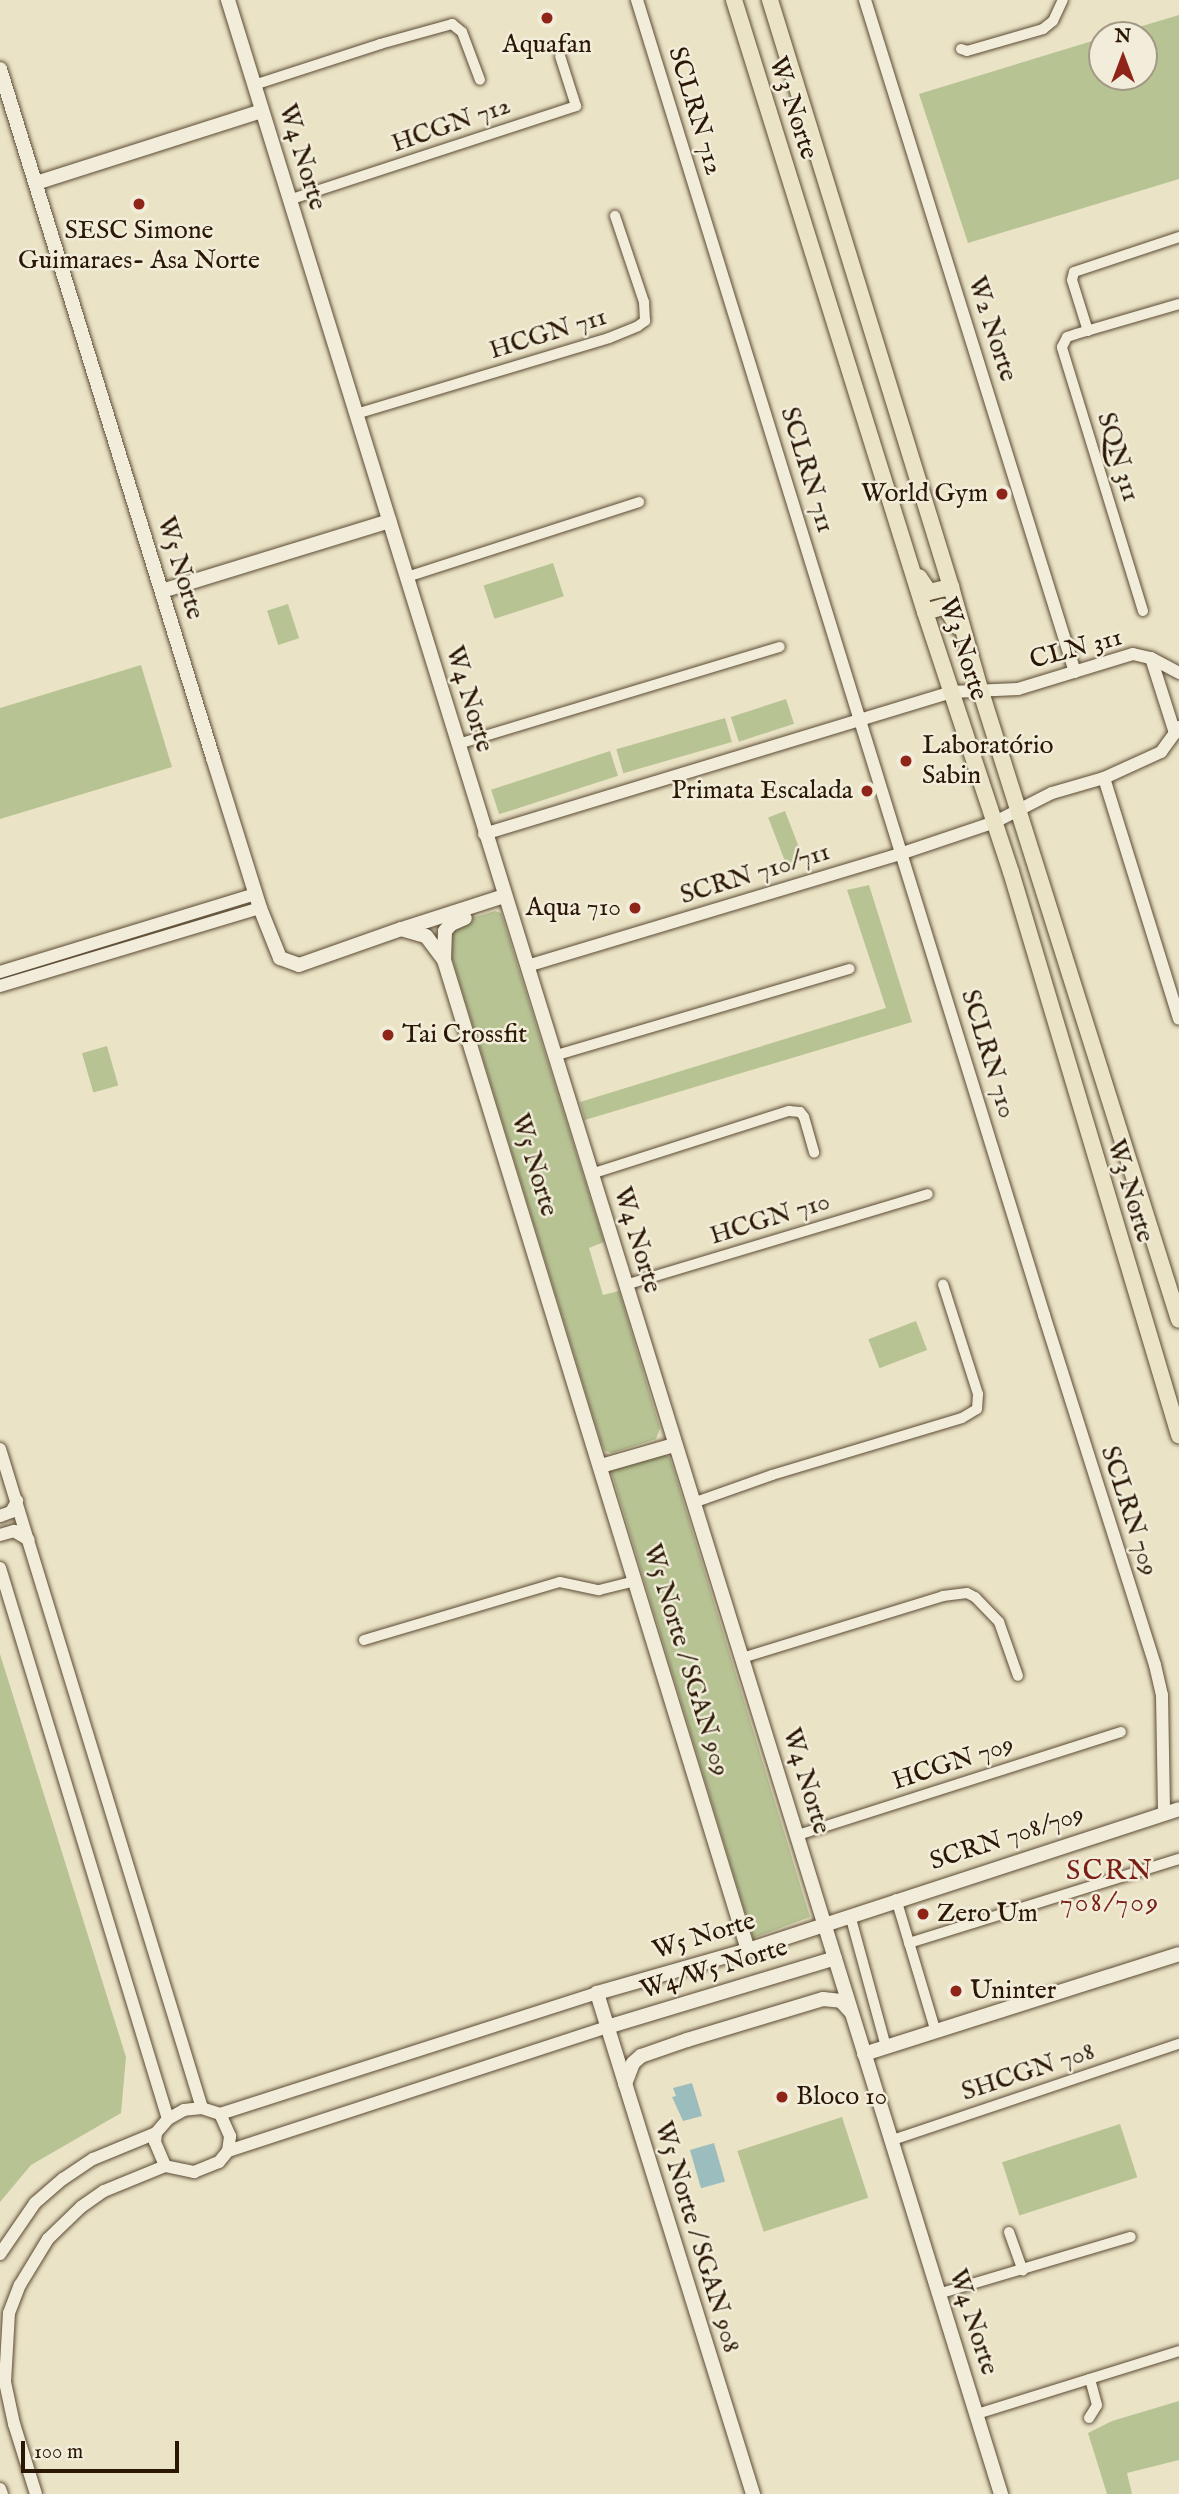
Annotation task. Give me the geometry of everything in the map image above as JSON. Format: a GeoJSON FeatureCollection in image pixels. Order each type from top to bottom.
{"type":"FeatureCollection","features":[{"type":"Feature","properties":{"kind":"main road","name":"W4 Norte"},"geometry":{"type":"LineString","coordinates":[[228,0],[484,834],[557,1055],[674,1445],[798,1835],[890,2141],[1001,2494]]}},
{"type":"Feature","properties":{"kind":"main road","name":"W3 Norte"},"geometry":{"type":"LineString","coordinates":[[734,0],[925,612],[995,822],[1179,1434]]}},
{"type":"Feature","properties":{"kind":"main road","name":"W3 Norte"},"geometry":{"type":"LineString","coordinates":[[770,0],[981,692],[1179,1320]]}},
{"type":"Feature","properties":{"kind":"main road","name":"W5 Norte"},"geometry":{"type":"LineString","coordinates":[[0,69],[255,894],[280,958],[293,965],[401,929],[505,900]]}},
{"type":"Feature","properties":{"kind":"main road"},"geometry":{"type":"LineString","coordinates":[[36,183],[262,111]]}},
{"type":"Feature","properties":{"kind":"main road"},"geometry":{"type":"LineString","coordinates":[[162,592],[389,521]]}},
{"type":"Feature","properties":{"kind":"main road"},"geometry":{"type":"LineString","coordinates":[[908,552],[926,590],[933,593],[951,587]]}},
{"type":"Feature","properties":{"kind":"main road"},"geometry":{"type":"LineString","coordinates":[[925,612],[943,607],[947,609],[969,650]]}},
{"type":"Feature","properties":{"kind":"main road","name":"W5 Norte"},"geometry":{"type":"LineString","coordinates":[[505,900],[451,924],[444,937],[444,960],[575,1384]]}},
{"type":"Feature","properties":{"kind":"main road"},"geometry":{"type":"LineString","coordinates":[[1025,928],[1051,912]]}},
{"type":"Feature","properties":{"kind":"main road"},"geometry":{"type":"LineString","coordinates":[[1025,928],[1050,929],[1067,958]]}},
{"type":"Feature","properties":{"kind":"main road","name":"W5 Norte"},"geometry":{"type":"LineString","coordinates":[[401,929],[426,936],[444,960]]}},
{"type":"Feature","properties":{"kind":"main road","name":"W5 Norte / SGAN 909"},"geometry":{"type":"LineString","coordinates":[[575,1384],[748,1950]]}},
{"type":"Feature","properties":{"kind":"main road"},"geometry":{"type":"LineString","coordinates":[[601,1466],[674,1445]]}},
{"type":"Feature","properties":{"kind":"main road","name":"SCRN 708/709"},"geometry":{"type":"LineString","coordinates":[[825,1924],[1179,1809]]}},
{"type":"Feature","properties":{"kind":"main road","name":"W5 Norte"},"geometry":{"type":"LineString","coordinates":[[597,1993],[748,1950],[825,1924]]}},
{"type":"Feature","properties":{"kind":"main road"},"geometry":{"type":"LineString","coordinates":[[864,2054],[1179,1955]]}},
{"type":"Feature","properties":{"kind":"main road","name":"W4/W5 Norte"},"geometry":{"type":"LineString","coordinates":[[607,2027],[835,1958]]}},
{"type":"Feature","properties":{"kind":"main road","name":"W5 Norte / SGAN 908"},"geometry":{"type":"LineString","coordinates":[[597,1993],[753,2494]]}},
{"type":"Feature","properties":{"kind":"main road"},"geometry":{"type":"LineString","coordinates":[[625,2085],[633,2063],[641,2056],[687,2040],[823,1999],[841,2001],[852,2013]]}},
{"type":"Feature","properties":{"kind":"street","name":"SCLRN 712"},"geometry":{"type":"LineString","coordinates":[[637,0],[711,236]]}},
{"type":"Feature","properties":{"kind":"street","name":"W2 Norte"},"geometry":{"type":"LineString","coordinates":[[865,0],[1075,672]]}},
{"type":"Feature","properties":{"kind":"street"},"geometry":{"type":"LineString","coordinates":[[961,49],[967,51],[1043,29],[1053,21],[1063,0]]}},
{"type":"Feature","properties":{"kind":"street","name":"HCGN 712"},"geometry":{"type":"LineString","coordinates":[[254,85],[452,24],[462,32],[480,80]]}},
{"type":"Feature","properties":{"kind":"street","name":"HCGN 712"},"geometry":{"type":"LineString","coordinates":[[289,200],[576,106],[560,56]]}},
{"type":"Feature","properties":{"kind":"street","name":"HCGN 711"},"geometry":{"type":"LineString","coordinates":[[356,414],[609,338],[645,321],[639,284],[615,216]]}},
{"type":"Feature","properties":{"kind":"street","name":"SCLRN 711"},"geometry":{"type":"LineString","coordinates":[[711,236],[902,853]]}},
{"type":"Feature","properties":{"kind":"street"},"geometry":{"type":"LineString","coordinates":[[1088,331],[1072,280],[1074,272],[1179,237]]}},
{"type":"Feature","properties":{"kind":"street","name":"SQN 311"},"geometry":{"type":"LineString","coordinates":[[1143,611],[1062,354],[1067,337],[1179,304]]}},
{"type":"Feature","properties":{"kind":"street"},"geometry":{"type":"LineString","coordinates":[[407,577],[639,502]]}},
{"type":"Feature","properties":{"kind":"street"},"geometry":{"type":"LineString","coordinates":[[458,744],[780,647]]}},
{"type":"Feature","properties":{"kind":"street","name":"CLN 311"},"geometry":{"type":"LineString","coordinates":[[951,692],[1018,689],[1133,654],[1151,658],[1179,673]]}},
{"type":"Feature","properties":{"kind":"street"},"geometry":{"type":"LineString","coordinates":[[1151,658],[1177,730]]}},
{"type":"Feature","properties":{"kind":"street"},"geometry":{"type":"LineString","coordinates":[[484,834],[951,692]]}},
{"type":"Feature","properties":{"kind":"street","name":"SCRN 710/711"},"geometry":{"type":"LineString","coordinates":[[527,966],[902,853],[995,822],[1052,793],[1104,778],[1161,752],[1177,730]]}},
{"type":"Feature","properties":{"kind":"street"},"geometry":{"type":"LineString","coordinates":[[1104,778],[1179,1019]]}},
{"type":"Feature","properties":{"kind":"street","name":"SCLRN 710"},"geometry":{"type":"LineString","coordinates":[[902,853],[1029,1268]]}},
{"type":"Feature","properties":{"kind":"street"},"geometry":{"type":"LineString","coordinates":[[0,972],[255,894]]}},
{"type":"Feature","properties":{"kind":"street"},"geometry":{"type":"LineString","coordinates":[[0,986],[260,908]]}},
{"type":"Feature","properties":{"kind":"street"},"geometry":{"type":"LineString","coordinates":[[557,1055],[850,969]]}},
{"type":"Feature","properties":{"kind":"street"},"geometry":{"type":"LineString","coordinates":[[591,1174],[789,1111],[800,1112],[804,1117],[814,1153]]}},
{"type":"Feature","properties":{"kind":"street","name":"HCGN 710"},"geometry":{"type":"LineString","coordinates":[[625,1286],[928,1194]]}},
{"type":"Feature","properties":{"kind":"street","name":"SCLRN 709"},"geometry":{"type":"LineString","coordinates":[[1029,1268],[1160,1684],[1164,1814]]}},
{"type":"Feature","properties":{"kind":"street"},"geometry":{"type":"LineString","coordinates":[[693,1503],[772,1475],[962,1418],[977,1409],[978,1394],[943,1284]]}},
{"type":"Feature","properties":{"kind":"street"},"geometry":{"type":"LineString","coordinates":[[0,1449],[202,2108]]}},
{"type":"Feature","properties":{"kind":"street"},"geometry":{"type":"LineString","coordinates":[[0,1516],[11,1512],[17,1501]]}},
{"type":"Feature","properties":{"kind":"street"},"geometry":{"type":"LineString","coordinates":[[0,1535],[14,1531],[29,1540]]}},
{"type":"Feature","properties":{"kind":"street"},"geometry":{"type":"LineString","coordinates":[[0,1568],[168,2119]]}},
{"type":"Feature","properties":{"kind":"street"},"geometry":{"type":"LineString","coordinates":[[365,1640],[560,1582],[599,1590],[636,1581]]}},
{"type":"Feature","properties":{"kind":"street"},"geometry":{"type":"LineString","coordinates":[[742,1658],[943,1596],[967,1593],[975,1597],[999,1622],[1018,1676]]}},
{"type":"Feature","properties":{"kind":"street","name":"HCGN 709"},"geometry":{"type":"LineString","coordinates":[[798,1835],[1121,1732]]}},
{"type":"Feature","properties":{"kind":"street"},"geometry":{"type":"LineString","coordinates":[[909,1943],[1179,1859]]}},
{"type":"Feature","properties":{"kind":"street"},"geometry":{"type":"LineString","coordinates":[[896,1899],[936,2032]]}},
{"type":"Feature","properties":{"kind":"street"},"geometry":{"type":"LineString","coordinates":[[850,1915],[886,2047]]}},
{"type":"Feature","properties":{"kind":"street"},"geometry":{"type":"LineString","coordinates":[[0,2254],[35,2203],[63,2179],[93,2159],[156,2133],[168,2119],[184,2110],[202,2108],[220,2114],[597,1993]]}},
{"type":"Feature","properties":{"kind":"street"},"geometry":{"type":"LineString","coordinates":[[228,2151],[607,2027]]}},
{"type":"Feature","properties":{"kind":"street","name":"SHCGN 708"},"geometry":{"type":"LineString","coordinates":[[890,2141],[1179,2044]]}},
{"type":"Feature","properties":{"kind":"street"},"geometry":{"type":"LineString","coordinates":[[36,2494],[14,2424],[5,2382],[9,2313],[20,2285],[48,2239],[80,2207],[131,2178],[165,2166],[176,2170],[202,2170],[219,2162],[228,2151],[230,2136],[220,2114]]}},
{"type":"Feature","properties":{"kind":"street"},"geometry":{"type":"LineString","coordinates":[[156,2133],[156,2150],[165,2166]]}},
{"type":"Feature","properties":{"kind":"street"},"geometry":{"type":"LineString","coordinates":[[1009,2232],[1023,2271]]}},
{"type":"Feature","properties":{"kind":"street"},"geometry":{"type":"LineString","coordinates":[[938,2294],[1023,2271],[1130,2237]]}},
{"type":"Feature","properties":{"kind":"street"},"geometry":{"type":"LineString","coordinates":[[977,2414],[1179,2351]]}},
{"type":"Feature","properties":{"kind":"street"},"geometry":{"type":"LineString","coordinates":[[1089,2418],[1097,2405],[1090,2379]]}},
{"type":"Feature","properties":{"kind":"green space"},"geometry":{"type":"Polygon","coordinates":[[[1179,15],[1179,179],[968,243],[919,94],[1088,42],[1088,91],[1158,91],[1158,21],[1179,15]]]}},
{"type":"Feature","properties":{"kind":"green space"},"geometry":{"type":"Polygon","coordinates":[[[553,563],[564,596],[494,619],[484,586],[553,563]]]}},
{"type":"Feature","properties":{"kind":"green space"},"geometry":{"type":"Polygon","coordinates":[[[288,604],[299,638],[278,645],[267,611],[288,604]]]}},
{"type":"Feature","properties":{"kind":"green space"},"geometry":{"type":"Polygon","coordinates":[[[141,665],[172,767],[0,819],[0,708],[141,665]]]}},
{"type":"Feature","properties":{"kind":"green space"},"geometry":{"type":"Polygon","coordinates":[[[786,699],[794,724],[739,742],[731,717],[786,699]]]}},
{"type":"Feature","properties":{"kind":"green space"},"geometry":{"type":"Polygon","coordinates":[[[725,718],[732,742],[623,773],[616,749],[725,718]]]}},
{"type":"Feature","properties":{"kind":"green space"},"geometry":{"type":"Polygon","coordinates":[[[610,751],[618,776],[499,814],[491,790],[610,751]]]}},
{"type":"Feature","properties":{"kind":"green space"},"geometry":{"type":"Polygon","coordinates":[[[785,811],[804,860],[787,867],[768,817],[785,811]]]}},
{"type":"Feature","properties":{"kind":"green space"},"geometry":{"type":"Polygon","coordinates":[[[869,885],[912,1022],[585,1120],[580,1102],[886,1008],[847,890],[869,885]]]}},
{"type":"Feature","properties":{"kind":"green space"},"geometry":{"type":"Polygon","coordinates":[[[495,911],[501,913],[604,1242],[589,1248],[603,1295],[619,1291],[660,1428],[656,1439],[612,1453],[605,1451],[602,1445],[445,935],[452,924],[495,911]]]}},
{"type":"Feature","properties":{"kind":"green space"},"geometry":{"type":"Polygon","coordinates":[[[107,1046],[118,1085],[93,1093],[82,1053],[107,1046]]]}},
{"type":"Feature","properties":{"kind":"green space"},"geometry":{"type":"Polygon","coordinates":[[[916,1321],[927,1350],[879,1368],[868,1339],[916,1321]]]}},
{"type":"Feature","properties":{"kind":"green space"},"geometry":{"type":"Polygon","coordinates":[[[662,1453],[670,1458],[810,1917],[753,1938],[611,1471],[613,1468],[662,1453]]]}},
{"type":"Feature","properties":{"kind":"green space"},"geometry":{"type":"Polygon","coordinates":[[[0,1654],[126,2057],[121,2113],[31,2165],[0,2202],[0,1654]]]}},
{"type":"Feature","properties":{"kind":"green space"},"geometry":{"type":"Polygon","coordinates":[[[842,2117],[868,2198],[764,2232],[737,2151],[842,2117]]]}},
{"type":"Feature","properties":{"kind":"green space"},"geometry":{"type":"Polygon","coordinates":[[[1120,2124],[1137,2177],[1019,2216],[1002,2162],[1120,2124]]]}},
{"type":"Feature","properties":{"kind":"green space"},"geometry":{"type":"Polygon","coordinates":[[[1179,2401],[1179,2460],[1127,2473],[1132,2494],[1107,2494],[1088,2433],[1112,2421],[1179,2401]]]}},
{"type":"Feature","properties":{"kind":"water"},"geometry":{"type":"Polygon","coordinates":[[[692,2083],[702,2116],[683,2121],[672,2097],[676,2096],[673,2088],[692,2083]]]}},
{"type":"Feature","properties":{"kind":"water"},"geometry":{"type":"Polygon","coordinates":[[[714,2143],[725,2181],[701,2188],[690,2150],[714,2143]]]}},
{"type":"Feature","properties":{"kind":"place","name":"Aquafan"},"geometry":{"type":"Point","coordinates":[547,18]}},
{"type":"Feature","properties":{"kind":"place","name":"SESC Simone Guimaraes- Asa Norte"},"geometry":{"type":"Point","coordinates":[139,204]}},
{"type":"Feature","properties":{"kind":"place","name":"World Gym"},"geometry":{"type":"Point","coordinates":[1002,494]}},
{"type":"Feature","properties":{"kind":"place","name":"Laboratório Sabin"},"geometry":{"type":"Point","coordinates":[906,761]}},
{"type":"Feature","properties":{"kind":"place","name":"Primata Escalada"},"geometry":{"type":"Point","coordinates":[867,791]}},
{"type":"Feature","properties":{"kind":"place","name":"Aqua 710"},"geometry":{"type":"Point","coordinates":[635,908]}},
{"type":"Feature","properties":{"kind":"place","name":"Tai Crossfit"},"geometry":{"type":"Point","coordinates":[388,1035]}},
{"type":"Feature","properties":{"kind":"place","name":"Zero Um"},"geometry":{"type":"Point","coordinates":[923,1914]}},
{"type":"Feature","properties":{"kind":"place","name":"Uninter"},"geometry":{"type":"Point","coordinates":[956,1991]}},
{"type":"Feature","properties":{"kind":"place","name":"Bloco 10"},"geometry":{"type":"Point","coordinates":[782,2097]}},
{"type":"Feature","properties":{"kind":"district","name":"SCRN 708/709"},"geometry":{"type":"Point","coordinates":[1110,1888]}}]}
